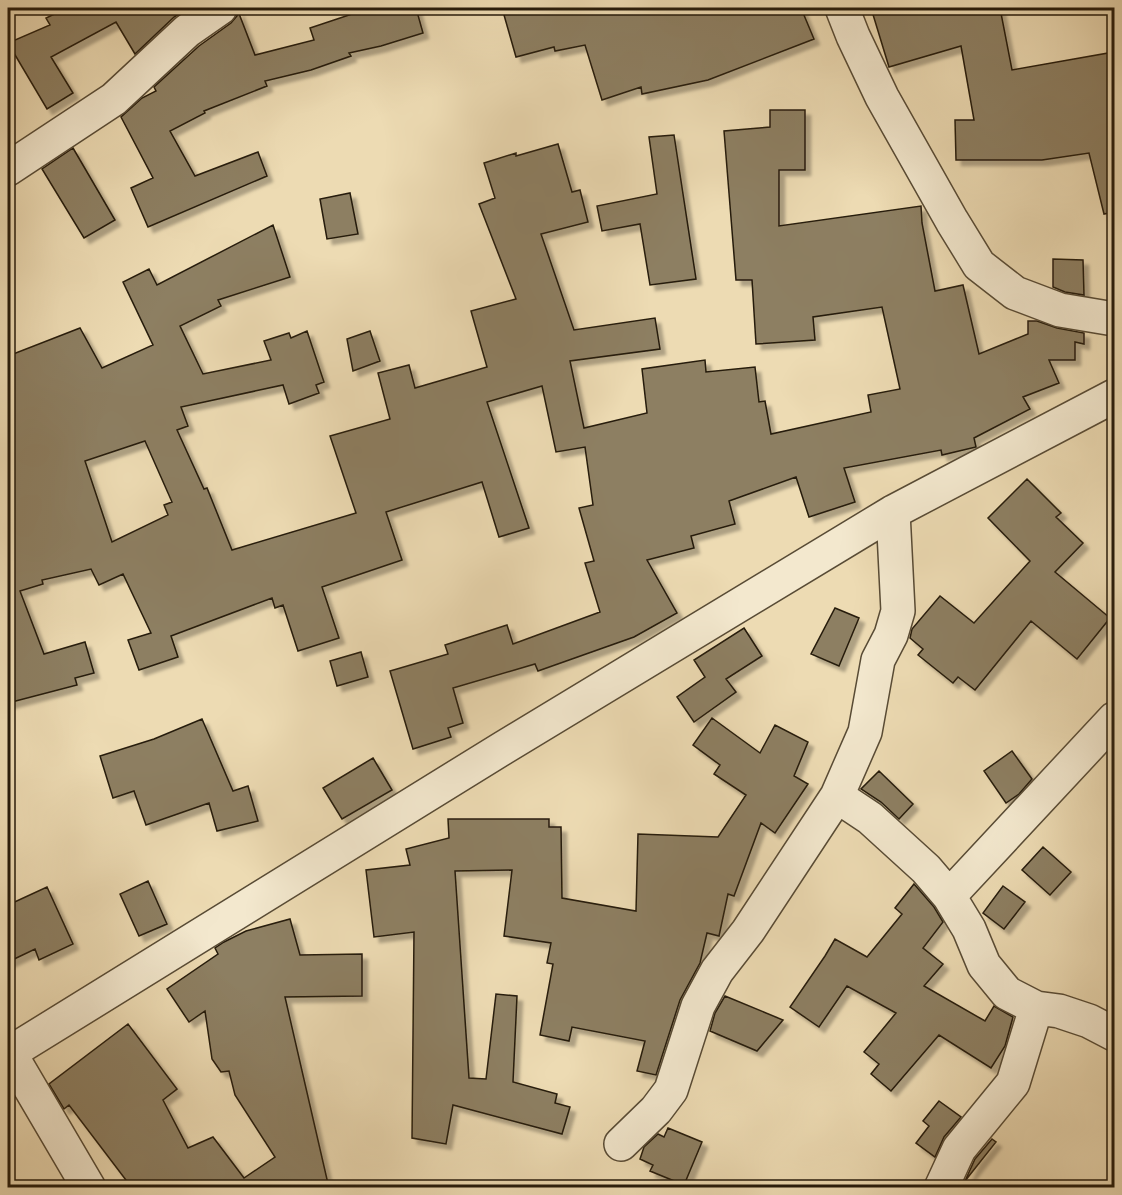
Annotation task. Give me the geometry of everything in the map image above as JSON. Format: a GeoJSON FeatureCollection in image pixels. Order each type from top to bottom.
{"type":"FeatureCollection","features":[{"type":"Feature","properties":{"kind":"street"},"geometry":{"type":"LineString","coordinates":[[8,169],[114,99],[187,31],[220,8]]}},
{"type":"Feature","properties":{"kind":"street"},"geometry":{"type":"LineString","coordinates":[[842,8],[882,97],[979,265],[1016,293],[1060,310],[1114,319]]}},
{"type":"Feature","properties":{"kind":"street"},"geometry":{"type":"LineString","coordinates":[[90,1188],[8,1052],[893,512],[1114,396]]}},
{"type":"Feature","properties":{"kind":"street"},"geometry":{"type":"LineString","coordinates":[[621,1144],[656,1110],[671,1090],[698,1006],[717,971],[748,931],[837,796],[865,732],[878,660],[891,635],[898,611],[893,512]]}},
{"type":"Feature","properties":{"kind":"street"},"geometry":{"type":"LineString","coordinates":[[950,896],[1114,718]]}},
{"type":"Feature","properties":{"kind":"street"},"geometry":{"type":"LineString","coordinates":[[837,796],[870,818],[926,869],[950,896],[969,929],[984,965],[1007,993],[1036,1008],[1059,1011],[1089,1021],[1114,1034]]}},
{"type":"Feature","properties":{"kind":"street"},"geometry":{"type":"LineString","coordinates":[[941,1188],[959,1149],[1013,1083],[1036,1008]]}},
{"type":"Feature","properties":{"kind":"building"},"geometry":{"type":"Polygon","coordinates":[[[67,8],[188,8],[174,17],[135,54],[116,22],[51,57],[73,93],[47,109],[8,43],[50,25],[46,18],[67,8]]]}},
{"type":"Feature","properties":{"kind":"building"},"geometry":{"type":"Polygon","coordinates":[[[370,8],[416,8],[423,33],[349,53],[351,56],[311,70],[265,81],[267,86],[204,111],[205,113],[170,131],[195,176],[258,152],[267,176],[148,227],[131,188],[153,178],[121,117],[142,98],[156,91],[154,87],[199,46],[231,23],[238,11],[255,55],[314,40],[310,28],[370,8]]]}},
{"type":"Feature","properties":{"kind":"building"},"geometry":{"type":"Polygon","coordinates":[[[502,8],[801,8],[814,39],[708,80],[642,94],[641,87],[602,100],[585,45],[555,51],[554,47],[516,57],[502,8]]]}},
{"type":"Feature","properties":{"kind":"building"},"geometry":{"type":"Polygon","coordinates":[[[871,8],[1000,8],[1012,70],[1114,52],[1114,212],[1104,214],[1089,153],[1042,160],[956,160],[955,120],[974,120],[961,46],[889,67],[871,8]]]}},
{"type":"Feature","properties":{"kind":"building"},"geometry":{"type":"Polygon","coordinates":[[[770,110],[805,110],[805,170],[779,170],[779,226],[921,206],[935,291],[963,285],[979,354],[1028,334],[1028,321],[1037,321],[1057,328],[1084,333],[1084,344],[1075,342],[1075,360],[1049,360],[1059,383],[1023,397],[1030,409],[974,438],[976,447],[942,455],[941,450],[844,468],[855,502],[809,517],[796,477],[729,501],[735,524],[691,536],[694,548],[647,560],[677,613],[634,637],[538,671],[535,664],[453,688],[463,723],[448,728],[451,737],[413,749],[390,671],[448,654],[445,645],[507,625],[513,644],[600,612],[585,563],[594,561],[579,508],[593,505],[585,447],[556,452],[542,386],[487,402],[529,528],[499,537],[482,482],[386,512],[402,560],[322,587],[339,638],[298,651],[283,605],[275,608],[272,598],[171,636],[178,657],[139,670],[128,640],[151,633],[123,574],[99,585],[91,569],[42,580],[43,584],[20,591],[44,654],[85,642],[94,673],[75,678],[77,685],[8,703],[8,356],[80,328],[102,368],[153,345],[123,282],[149,269],[157,285],[273,225],[290,277],[218,300],[221,306],[180,326],[203,374],[271,360],[264,341],[289,333],[291,338],[307,331],[324,382],[316,385],[319,393],[289,404],[283,385],[181,407],[188,426],[177,430],[204,489],[207,488],[232,550],[356,513],[330,436],[390,419],[378,373],[409,365],[415,388],[487,367],[471,311],[516,299],[479,204],[495,198],[484,163],[516,153],[516,156],[558,144],[572,192],[580,190],[588,222],[541,234],[574,330],[655,318],[660,349],[570,361],[584,428],[647,413],[642,369],[705,360],[706,372],[755,367],[759,402],[765,401],[771,434],[871,412],[868,395],[900,389],[882,307],[813,317],[815,340],[756,344],[752,280],[736,280],[724,131],[770,127],[770,110]],[[145,441],[85,461],[112,542],[168,515],[164,505],[172,502],[145,441]]]}},
{"type":"Feature","properties":{"kind":"building"},"geometry":{"type":"Polygon","coordinates":[[[674,135],[696,279],[650,285],[640,224],[602,231],[597,206],[657,194],[649,137],[674,135]]]}},
{"type":"Feature","properties":{"kind":"building"},"geometry":{"type":"Polygon","coordinates":[[[73,148],[115,220],[84,238],[42,169],[73,148]]]}},
{"type":"Feature","properties":{"kind":"building"},"geometry":{"type":"Polygon","coordinates":[[[350,193],[358,234],[327,239],[320,199],[350,193]]]}},
{"type":"Feature","properties":{"kind":"building"},"geometry":{"type":"Polygon","coordinates":[[[1053,259],[1083,260],[1084,295],[1065,292],[1053,287],[1053,259]]]}},
{"type":"Feature","properties":{"kind":"building"},"geometry":{"type":"Polygon","coordinates":[[[370,331],[380,361],[353,371],[347,339],[370,331]]]}},
{"type":"Feature","properties":{"kind":"building"},"geometry":{"type":"Polygon","coordinates":[[[1027,479],[1061,513],[1056,517],[1083,543],[1055,572],[1110,618],[1077,659],[1031,621],[975,690],[958,677],[953,683],[918,655],[923,649],[910,638],[912,629],[940,596],[974,623],[1030,561],[988,518],[1027,479]]]}},
{"type":"Feature","properties":{"kind":"building"},"geometry":{"type":"Polygon","coordinates":[[[835,608],[859,618],[839,666],[811,654],[835,608]]]}},
{"type":"Feature","properties":{"kind":"building"},"geometry":{"type":"Polygon","coordinates":[[[744,628],[762,656],[726,679],[736,692],[694,722],[677,697],[705,677],[694,660],[744,628]]]}},
{"type":"Feature","properties":{"kind":"building"},"geometry":{"type":"Polygon","coordinates":[[[361,652],[368,677],[337,686],[330,661],[361,652]]]}},
{"type":"Feature","properties":{"kind":"building"},"geometry":{"type":"Polygon","coordinates":[[[712,718],[760,753],[775,725],[808,742],[794,776],[808,784],[775,833],[761,823],[734,896],[728,894],[719,936],[707,933],[700,963],[680,1000],[656,1075],[637,1071],[645,1041],[572,1027],[569,1041],[540,1035],[553,964],[547,963],[551,943],[504,936],[512,870],[455,871],[469,1078],[486,1079],[496,994],[517,996],[513,1082],[557,1094],[555,1103],[570,1107],[562,1134],[453,1105],[446,1144],[412,1138],[414,932],[374,937],[366,870],[410,865],[406,849],[449,838],[448,819],[549,819],[549,827],[561,827],[562,898],[636,911],[638,834],[718,837],[746,795],[714,774],[720,765],[693,745],[712,718]]]}},
{"type":"Feature","properties":{"kind":"building"},"geometry":{"type":"Polygon","coordinates":[[[202,719],[233,791],[248,786],[258,821],[217,831],[209,803],[146,825],[134,791],[113,798],[100,756],[154,739],[202,719]]]}},
{"type":"Feature","properties":{"kind":"building"},"geometry":{"type":"Polygon","coordinates":[[[1012,751],[1032,779],[1019,794],[1006,803],[984,771],[1012,751]]]}},
{"type":"Feature","properties":{"kind":"building"},"geometry":{"type":"Polygon","coordinates":[[[373,758],[392,790],[342,819],[323,788],[373,758]]]}},
{"type":"Feature","properties":{"kind":"building"},"geometry":{"type":"Polygon","coordinates":[[[879,771],[913,804],[899,819],[881,802],[861,789],[879,771]]]}},
{"type":"Feature","properties":{"kind":"building"},"geometry":{"type":"Polygon","coordinates":[[[1043,847],[1071,872],[1050,895],[1022,870],[1043,847]]]}},
{"type":"Feature","properties":{"kind":"building"},"geometry":{"type":"Polygon","coordinates":[[[148,881],[167,924],[139,936],[120,894],[148,881]]]}},
{"type":"Feature","properties":{"kind":"building"},"geometry":{"type":"Polygon","coordinates":[[[914,884],[934,907],[943,922],[923,948],[943,964],[924,986],[985,1021],[994,1006],[1013,1017],[1005,1046],[991,1068],[939,1035],[891,1091],[871,1074],[879,1064],[864,1052],[896,1013],[847,986],[819,1027],[790,1007],[835,939],[867,957],[902,914],[895,908],[914,884]]]}},
{"type":"Feature","properties":{"kind":"building"},"geometry":{"type":"Polygon","coordinates":[[[1003,886],[1025,902],[1004,929],[983,913],[1003,886]]]}},
{"type":"Feature","properties":{"kind":"building"},"geometry":{"type":"Polygon","coordinates":[[[47,887],[73,944],[39,960],[35,949],[8,962],[8,905],[47,887]]]}},
{"type":"Feature","properties":{"kind":"building"},"geometry":{"type":"Polygon","coordinates":[[[290,919],[300,955],[362,954],[362,996],[285,997],[329,1188],[132,1188],[69,1105],[64,1109],[49,1084],[128,1024],[177,1089],[163,1100],[188,1148],[213,1137],[244,1178],[275,1157],[235,1095],[229,1071],[221,1072],[212,1059],[205,1011],[189,1022],[167,989],[218,954],[215,948],[224,942],[246,931],[290,919]]]}},
{"type":"Feature","properties":{"kind":"building"},"geometry":{"type":"Polygon","coordinates":[[[725,996],[783,1020],[757,1051],[710,1031],[715,1013],[725,996]]]}},
{"type":"Feature","properties":{"kind":"building"},"geometry":{"type":"Polygon","coordinates":[[[939,1101],[961,1117],[944,1137],[935,1157],[916,1143],[929,1126],[923,1121],[939,1101]]]}},
{"type":"Feature","properties":{"kind":"building"},"geometry":{"type":"Polygon","coordinates":[[[668,1128],[702,1142],[684,1185],[650,1171],[653,1165],[640,1159],[644,1147],[658,1134],[664,1137],[668,1128]]]}},
{"type":"Feature","properties":{"kind":"building"},"geometry":{"type":"Polygon","coordinates":[[[992,1139],[996,1142],[965,1181],[975,1159],[992,1139]]]}}]}
